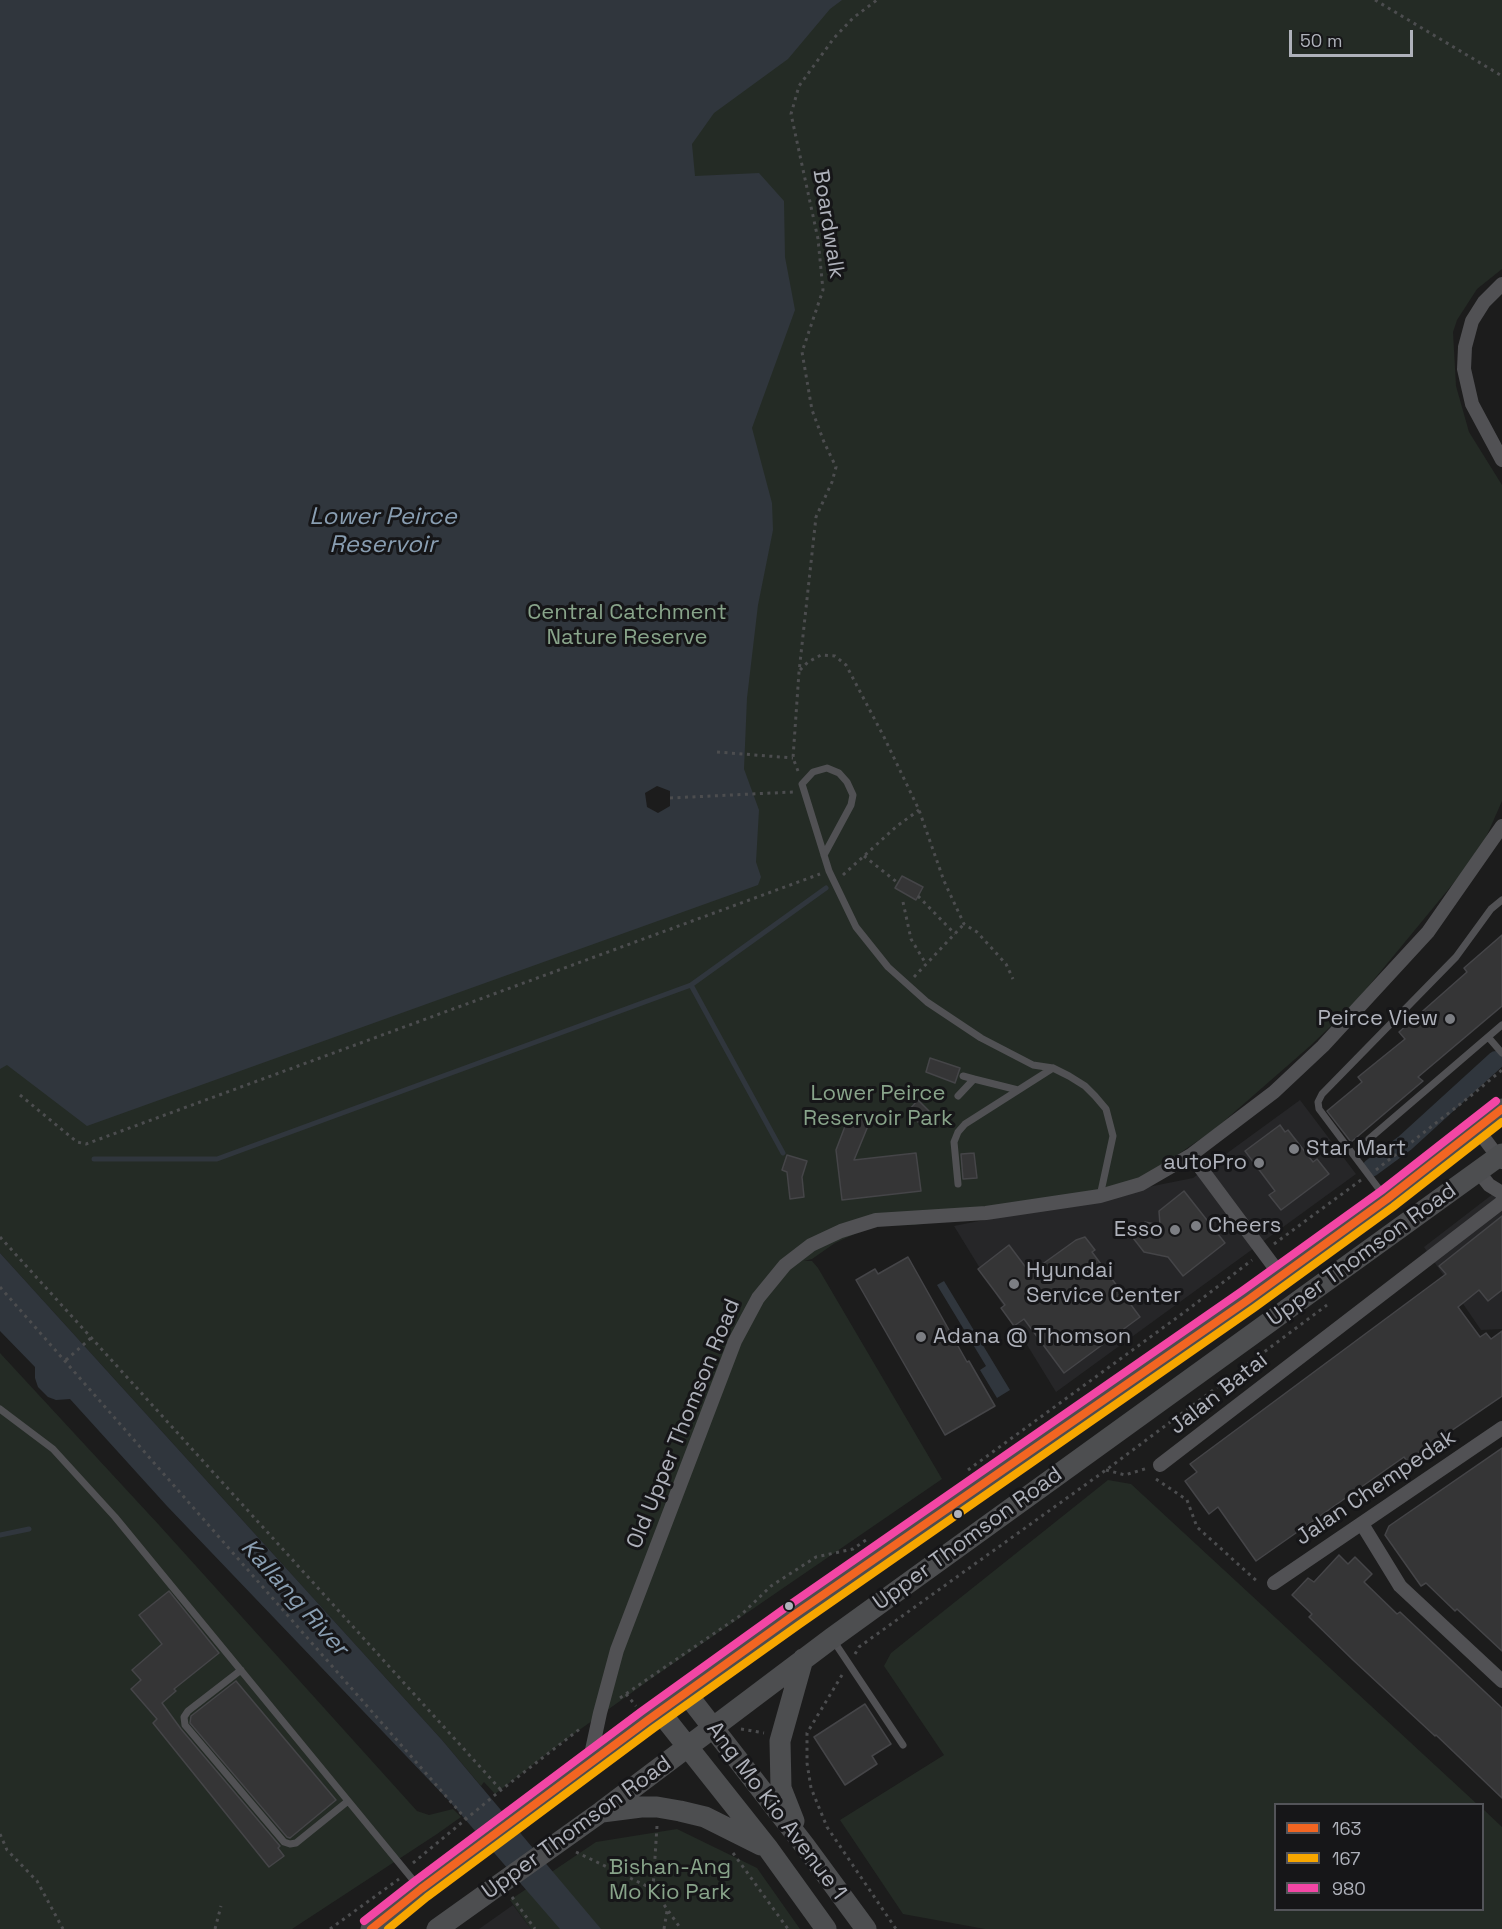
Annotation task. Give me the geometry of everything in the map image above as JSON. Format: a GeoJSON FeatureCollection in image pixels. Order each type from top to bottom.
{"type":"FeatureCollection","features":[{"type":"Feature","properties":{"kind":"main road","name":"Upper Thomson Road"},"geometry":{"type":"LineString","coordinates":[[371,1929],[421,1889],[686,1693],[794,1615],[1281,1276],[1387,1199],[1502,1109]]}},
{"type":"Feature","properties":{"kind":"main road","name":"Upper Thomson Road"},"geometry":{"type":"LineString","coordinates":[[437,1929],[510,1886],[545,1853],[803,1659],[1478,1171],[1501,1157]]}},
{"type":"Feature","properties":{"kind":"main road"},"geometry":{"type":"LineString","coordinates":[[803,1659],[781,1735],[781,1788],[805,1846]]}},
{"type":"Feature","properties":{"kind":"main road","name":"Ang Mo Kio Avenue 1"},"geometry":{"type":"LineString","coordinates":[[686,1693],[805,1846],[866,1929]]}},
{"type":"Feature","properties":{"kind":"main road","name":"Ang Mo Kio Avenue 1"},"geometry":{"type":"LineString","coordinates":[[660,1712],[767,1847],[826,1929]]}},
{"type":"Feature","properties":{"kind":"main road"},"geometry":{"type":"LineString","coordinates":[[602,1812],[641,1807],[680,1811],[705,1817],[767,1847]]}},
{"type":"Feature","properties":{"kind":"street"},"geometry":{"type":"LineString","coordinates":[[1502,284],[1484,302],[1472,321],[1465,348],[1464,369],[1472,405],[1502,460]]}},
{"type":"Feature","properties":{"kind":"street","name":"Old Upper Thomson Road"},"geometry":{"type":"LineString","coordinates":[[589,1764],[617,1650],[735,1341],[758,1298],[785,1265],[811,1245],[841,1231],[876,1220],[986,1213],[1100,1196],[1141,1184],[1191,1155],[1274,1092],[1323,1047],[1428,932],[1502,826]]}},
{"type":"Feature","properties":{"kind":"street"},"geometry":{"type":"LineString","coordinates":[[1477,1129],[1501,1157]]}},
{"type":"Feature","properties":{"kind":"street","name":"Upper Thomson Road"},"geometry":{"type":"LineString","coordinates":[[1191,1155],[1281,1276]]}},
{"type":"Feature","properties":{"kind":"street"},"geometry":{"type":"LineString","coordinates":[[1478,1171],[1489,1185],[1502,1194]]}},
{"type":"Feature","properties":{"kind":"street","name":"Jalan Batai"},"geometry":{"type":"LineString","coordinates":[[1160,1465],[1502,1202]]}},
{"type":"Feature","properties":{"kind":"street","name":"Jalan Chempedak"},"geometry":{"type":"LineString","coordinates":[[1274,1583],[1502,1428]]}},
{"type":"Feature","properties":{"kind":"street"},"geometry":{"type":"LineString","coordinates":[[1362,1524],[1400,1586],[1502,1682]]}},
{"type":"Feature","properties":{"kind":"lane"},"geometry":{"type":"LineString","coordinates":[[824,855],[851,805],[853,795],[848,782],[839,773],[827,768],[813,772],[803,788],[829,871],[856,927],[888,967],[927,1002],[981,1038],[1033,1065],[1053,1068],[1069,1076],[1085,1086],[1106,1109],[1113,1136],[1100,1196]]}},
{"type":"Feature","properties":{"kind":"lane"},"geometry":{"type":"LineString","coordinates":[[1387,1199],[1319,1109],[1318,1102],[1322,1094],[1456,957],[1491,909],[1502,900]]}},
{"type":"Feature","properties":{"kind":"lane"},"geometry":{"type":"LineString","coordinates":[[1369,1139],[1502,1026]]}},
{"type":"Feature","properties":{"kind":"lane"},"geometry":{"type":"LineString","coordinates":[[1490,1038],[1502,1053]]}},
{"type":"Feature","properties":{"kind":"lane"},"geometry":{"type":"LineString","coordinates":[[958,1184],[954,1142],[958,1132],[965,1124],[1053,1068]]}},
{"type":"Feature","properties":{"kind":"lane"},"geometry":{"type":"LineString","coordinates":[[963,1076],[1018,1090]]}},
{"type":"Feature","properties":{"kind":"lane"},"geometry":{"type":"LineString","coordinates":[[958,1096],[974,1079]]}},
{"type":"Feature","properties":{"kind":"lane"},"geometry":{"type":"LineString","coordinates":[[0,1409],[54,1449],[115,1517],[421,1889]]}},
{"type":"Feature","properties":{"kind":"lane"},"geometry":{"type":"LineString","coordinates":[[832,1638],[903,1745]]}},
{"type":"Feature","properties":{"kind":"lane"},"geometry":{"type":"LineString","coordinates":[[241,1670],[188,1711],[184,1717],[185,1725],[284,1842],[296,1843],[348,1801]]}},
{"type":"Feature","properties":{"kind":"path","name":"Boardwalk"},"geometry":{"type":"LineString","coordinates":[[799,672],[816,516],[832,482],[836,466],[812,410],[802,352],[823,290],[818,239],[791,114],[799,86],[834,38],[853,18],[877,0]]}},
{"type":"Feature","properties":{"kind":"path"},"geometry":{"type":"LineString","coordinates":[[1375,0],[1502,76]]}},
{"type":"Feature","properties":{"kind":"path"},"geometry":{"type":"LineString","coordinates":[[670,798],[803,788],[793,758],[799,672],[808,662],[821,656],[835,656],[846,665],[884,737],[919,810],[944,881],[964,924],[977,932],[1006,963],[1013,980]]}},
{"type":"Feature","properties":{"kind":"path"},"geometry":{"type":"LineString","coordinates":[[717,752],[793,758]]}},
{"type":"Feature","properties":{"kind":"path"},"geometry":{"type":"LineString","coordinates":[[834,883],[897,826],[919,810]]}},
{"type":"Feature","properties":{"kind":"path"},"geometry":{"type":"LineString","coordinates":[[864,856],[898,883]]}},
{"type":"Feature","properties":{"kind":"path"},"geometry":{"type":"LineString","coordinates":[[20,1095],[77,1142],[86,1144],[829,871]]}},
{"type":"Feature","properties":{"kind":"path"},"geometry":{"type":"LineString","coordinates":[[918,896],[955,934]]}},
{"type":"Feature","properties":{"kind":"path"},"geometry":{"type":"LineString","coordinates":[[903,902],[911,939],[926,964]]}},
{"type":"Feature","properties":{"kind":"path"},"geometry":{"type":"LineString","coordinates":[[907,984],[964,924]]}},
{"type":"Feature","properties":{"kind":"path"},"geometry":{"type":"LineString","coordinates":[[964,1472],[1369,1175],[1502,1070]]}},
{"type":"Feature","properties":{"kind":"path"},"geometry":{"type":"LineString","coordinates":[[0,1237],[501,1790]]}},
{"type":"Feature","properties":{"kind":"path"},"geometry":{"type":"LineString","coordinates":[[0,1287],[466,1819],[600,1713],[741,1615],[771,1586],[816,1557],[853,1549],[871,1537]]}},
{"type":"Feature","properties":{"kind":"path"},"geometry":{"type":"LineString","coordinates":[[896,1929],[827,1827],[811,1788],[807,1763],[807,1733],[859,1647],[1106,1470],[1336,1299]]}},
{"type":"Feature","properties":{"kind":"path"},"geometry":{"type":"LineString","coordinates":[[66,1360],[91,1338]]}},
{"type":"Feature","properties":{"kind":"path"},"geometry":{"type":"LineString","coordinates":[[1106,1470],[1125,1475],[1142,1470],[1187,1500],[1197,1527],[1266,1589],[1274,1583]]}},
{"type":"Feature","properties":{"kind":"path"},"geometry":{"type":"LineString","coordinates":[[653,1889],[658,1819]]}},
{"type":"Feature","properties":{"kind":"path"},"geometry":{"type":"LineString","coordinates":[[0,1834],[7,1850],[37,1881],[63,1929]]}},
{"type":"Feature","properties":{"kind":"path"},"geometry":{"type":"LineString","coordinates":[[729,1848],[788,1929]]}},
{"type":"Feature","properties":{"kind":"path"},"geometry":{"type":"LineString","coordinates":[[569,1849],[653,1889],[681,1929]]}},
{"type":"Feature","properties":{"kind":"path"},"geometry":{"type":"LineString","coordinates":[[510,1886],[536,1929]]}},
{"type":"Feature","properties":{"kind":"path"},"geometry":{"type":"LineString","coordinates":[[215,1929],[221,1906]]}},
{"type":"Feature","properties":{"kind":"path"},"geometry":{"type":"LineString","coordinates":[[664,1929],[667,1911]]}},
{"type":"Feature","properties":{"kind":"shaded area"},"geometry":{"type":"Polygon","coordinates":[[[1300,1100],[1356,1174],[1056,1392],[954,1226],[1193,1178],[1300,1100]]]}},
{"type":"Feature","properties":{"kind":"shaded area"},"geometry":{"type":"Polygon","coordinates":[[[1502,1187],[1502,1329],[1481,1330],[1424,1247],[1502,1187]]]}},
{"type":"Feature","properties":{"kind":"shaded area"},"geometry":{"type":"Polygon","coordinates":[[[513,1905],[531,1929],[479,1929],[513,1905]]]}},
{"type":"Feature","properties":{"kind":"green space","name":"Central Catchment Nature Reserve"},"geometry":{"type":"Polygon","coordinates":[[[0,0],[1502,0],[1502,269],[1477,289],[1457,320],[1453,332],[1456,386],[1469,432],[1502,485],[1502,801],[1480,851],[1353,1005],[1215,1129],[1145,1177],[1100,1196],[915,1225],[872,1226],[835,1243],[812,1259],[804,1261],[812,1261],[818,1268],[942,1479],[658,1674],[561,1743],[495,1794],[484,1782],[481,1786],[442,1740],[0,1253],[0,0]]]}},
{"type":"Feature","properties":{"kind":"green space"},"geometry":{"type":"Polygon","coordinates":[[[0,1353],[417,1811],[429,1815],[453,1809],[461,1817],[292,1929],[0,1929],[0,1353]]]}},
{"type":"Feature","properties":{"kind":"green space"},"geometry":{"type":"Polygon","coordinates":[[[1108,1480],[1131,1484],[1476,1803],[1274,1803],[1274,1911],[1484,1911],[1484,1810],[1502,1827],[1502,1929],[985,1929],[903,1914],[840,1820],[944,1755],[884,1666],[891,1653],[1108,1480]]]}},
{"type":"Feature","properties":{"kind":"green space","name":"Bishan-Ang Mo Kio Park"},"geometry":{"type":"Polygon","coordinates":[[[677,1829],[757,1868],[800,1929],[531,1929],[510,1900],[596,1842],[677,1829]]]}},
{"type":"Feature","properties":{"kind":"water","name":"Lower Peirce Reservoir"},"geometry":{"type":"Polygon","coordinates":[[[0,0],[842,0],[830,9],[788,59],[714,113],[692,144],[695,176],[759,173],[784,201],[785,257],[795,310],[752,428],[772,503],[773,530],[758,605],[747,698],[744,769],[759,810],[756,862],[761,877],[758,885],[87,1126],[7,1065],[0,1069],[0,0]]]}},
{"type":"Feature","properties":{"kind":"water","name":"Kallang River"},"geometry":{"type":"Polygon","coordinates":[[[0,1253],[442,1740],[601,1929],[560,1929],[451,1803],[167,1506],[70,1399],[56,1400],[48,1397],[38,1387],[35,1367],[0,1331],[0,1253]]]}},
{"type":"Feature","properties":{"kind":"water"},"geometry":{"type":"Polygon","coordinates":[[[944,1281],[1010,1390],[997,1398],[980,1370],[986,1366],[937,1285],[944,1281]]]}},
{"type":"Feature","properties":{"kind":"pier"},"geometry":{"type":"Polygon","coordinates":[[[657,786],[670,791],[670,806],[658,813],[647,807],[645,793],[657,786]]]}},
{"type":"Feature","properties":{"kind":"building"},"geometry":{"type":"Polygon","coordinates":[[[902,876],[923,887],[916,900],[895,888],[902,876]]]}},
{"type":"Feature","properties":{"kind":"building","name":"Peirce View"},"geometry":{"type":"Polygon","coordinates":[[[1502,935],[1502,1006],[1418,1077],[1423,1081],[1351,1142],[1327,1111],[1362,1082],[1358,1077],[1405,1039],[1399,1032],[1467,972],[1464,968],[1502,935]]]}},
{"type":"Feature","properties":{"kind":"building"},"geometry":{"type":"Polygon","coordinates":[[[930,1058],[960,1068],[955,1083],[926,1072],[930,1058]]]}},
{"type":"Feature","properties":{"kind":"building"},"geometry":{"type":"Polygon","coordinates":[[[918,1100],[929,1111],[918,1122],[908,1111],[918,1100]]]}},
{"type":"Feature","properties":{"kind":"building"},"geometry":{"type":"Polygon","coordinates":[[[850,1113],[870,1121],[854,1160],[916,1153],[921,1191],[842,1200],[836,1150],[850,1113]]]}},
{"type":"Feature","properties":{"kind":"building"},"geometry":{"type":"Polygon","coordinates":[[[1280,1125],[1285,1132],[1288,1130],[1313,1162],[1317,1159],[1329,1174],[1281,1210],[1269,1195],[1275,1191],[1245,1151],[1280,1125]]]}},
{"type":"Feature","properties":{"kind":"building"},"geometry":{"type":"Polygon","coordinates":[[[974,1153],[977,1178],[963,1179],[961,1154],[974,1153]]]}},
{"type":"Feature","properties":{"kind":"building"},"geometry":{"type":"Polygon","coordinates":[[[787,1155],[807,1161],[802,1177],[804,1197],[790,1199],[787,1172],[782,1170],[787,1155]]]}},
{"type":"Feature","properties":{"kind":"building","name":"Esso"},"geometry":{"type":"Polygon","coordinates":[[[1184,1191],[1225,1243],[1183,1276],[1168,1257],[1144,1252],[1130,1234],[1145,1222],[1160,1225],[1159,1211],[1184,1191]]]}},
{"type":"Feature","properties":{"kind":"building"},"geometry":{"type":"Polygon","coordinates":[[[1502,1216],[1502,1290],[1488,1301],[1479,1290],[1458,1307],[1480,1337],[1486,1333],[1491,1339],[1502,1331],[1502,1396],[1407,1461],[1404,1457],[1256,1561],[1218,1507],[1209,1514],[1185,1481],[1197,1472],[1190,1464],[1446,1274],[1439,1266],[1502,1216]]]}},
{"type":"Feature","properties":{"kind":"building"},"geometry":{"type":"Polygon","coordinates":[[[1085,1237],[1095,1250],[1092,1252],[1140,1317],[1064,1373],[1024,1319],[1014,1326],[1001,1308],[1005,1305],[978,1269],[1009,1245],[1030,1273],[1076,1240],[1085,1237]]]}},
{"type":"Feature","properties":{"kind":"building","name":"Adana @ Thomson"},"geometry":{"type":"Polygon","coordinates":[[[908,1257],[967,1362],[969,1361],[995,1406],[945,1435],[856,1280],[875,1269],[878,1274],[908,1257]]]}},
{"type":"Feature","properties":{"kind":"building"},"geometry":{"type":"Polygon","coordinates":[[[1502,1448],[1502,1651],[1426,1583],[1421,1586],[1385,1535],[1389,1526],[1502,1448]]]}},
{"type":"Feature","properties":{"kind":"building"},"geometry":{"type":"Polygon","coordinates":[[[1339,1555],[1348,1564],[1355,1557],[1372,1574],[1364,1582],[1397,1614],[1400,1612],[1502,1708],[1502,1798],[1353,1660],[1309,1617],[1312,1614],[1292,1595],[1308,1578],[1314,1582],[1339,1555]]]}},
{"type":"Feature","properties":{"kind":"building"},"geometry":{"type":"Polygon","coordinates":[[[169,1591],[219,1653],[174,1689],[176,1691],[162,1703],[181,1729],[280,1846],[278,1848],[284,1856],[269,1867],[153,1723],[157,1719],[131,1689],[141,1680],[132,1670],[162,1644],[139,1615],[169,1591]]]}},
{"type":"Feature","properties":{"kind":"building"},"geometry":{"type":"Polygon","coordinates":[[[236,1681],[336,1800],[290,1838],[190,1723],[191,1716],[236,1681]]]}},
{"type":"Feature","properties":{"kind":"building"},"geometry":{"type":"Polygon","coordinates":[[[865,1704],[891,1744],[872,1756],[877,1764],[845,1785],[814,1737],[865,1704]]]}},
{"type":"Feature","properties":{"kind":"waterway"},"geometry":{"type":"LineString","coordinates":[[691,985],[826,888]]}},
{"type":"Feature","properties":{"kind":"waterway"},"geometry":{"type":"LineString","coordinates":[[94,1159],[217,1159],[691,985],[783,1153]]}},
{"type":"Feature","properties":{"kind":"waterway"},"geometry":{"type":"LineString","coordinates":[[1371,1168],[1405,1143],[1496,1060]]}},
{"type":"Feature","properties":{"kind":"waterway"},"geometry":{"type":"LineString","coordinates":[[0,1535],[29,1529]]}},
{"type":"Feature","properties":{"kind":"transit line","name":"980"},"geometry":{"type":"LineString","coordinates":[[364,1921],[642,1711],[788,1606],[1242,1291],[1381,1191],[1496,1101]]}},
{"type":"Feature","properties":{"kind":"transit line","name":"163"},"geometry":{"type":"LineString","coordinates":[[371,1929],[421,1889],[648,1720],[794,1615],[1248,1300],[1387,1199],[1502,1109]]}},
{"type":"Feature","properties":{"kind":"transit line","name":"167"},"geometry":{"type":"LineString","coordinates":[[388,1929],[427,1897],[654,1728],[1254,1308],[1393,1207],[1502,1122]]}},
{"type":"Feature","properties":{"kind":"place","name":"Peirce View"},"geometry":{"type":"Point","coordinates":[1450,1019]}},
{"type":"Feature","properties":{"kind":"place","name":"Star Mart"},"geometry":{"type":"Point","coordinates":[1294,1149]}},
{"type":"Feature","properties":{"kind":"place","name":"autoPro"},"geometry":{"type":"Point","coordinates":[1259,1163]}},
{"type":"Feature","properties":{"kind":"place","name":"Cheers"},"geometry":{"type":"Point","coordinates":[1196,1226]}},
{"type":"Feature","properties":{"kind":"place","name":"Esso"},"geometry":{"type":"Point","coordinates":[1175,1230]}},
{"type":"Feature","properties":{"kind":"place","name":"Hyundai Service Center"},"geometry":{"type":"Point","coordinates":[1014,1284]}},
{"type":"Feature","properties":{"kind":"place","name":"Adana @ Thomson"},"geometry":{"type":"Point","coordinates":[921,1337]}},
{"type":"Feature","properties":{"kind":"park label","name":"Lower Peirce Reservoir Park"},"geometry":{"type":"Point","coordinates":[878,1106]}}]}
